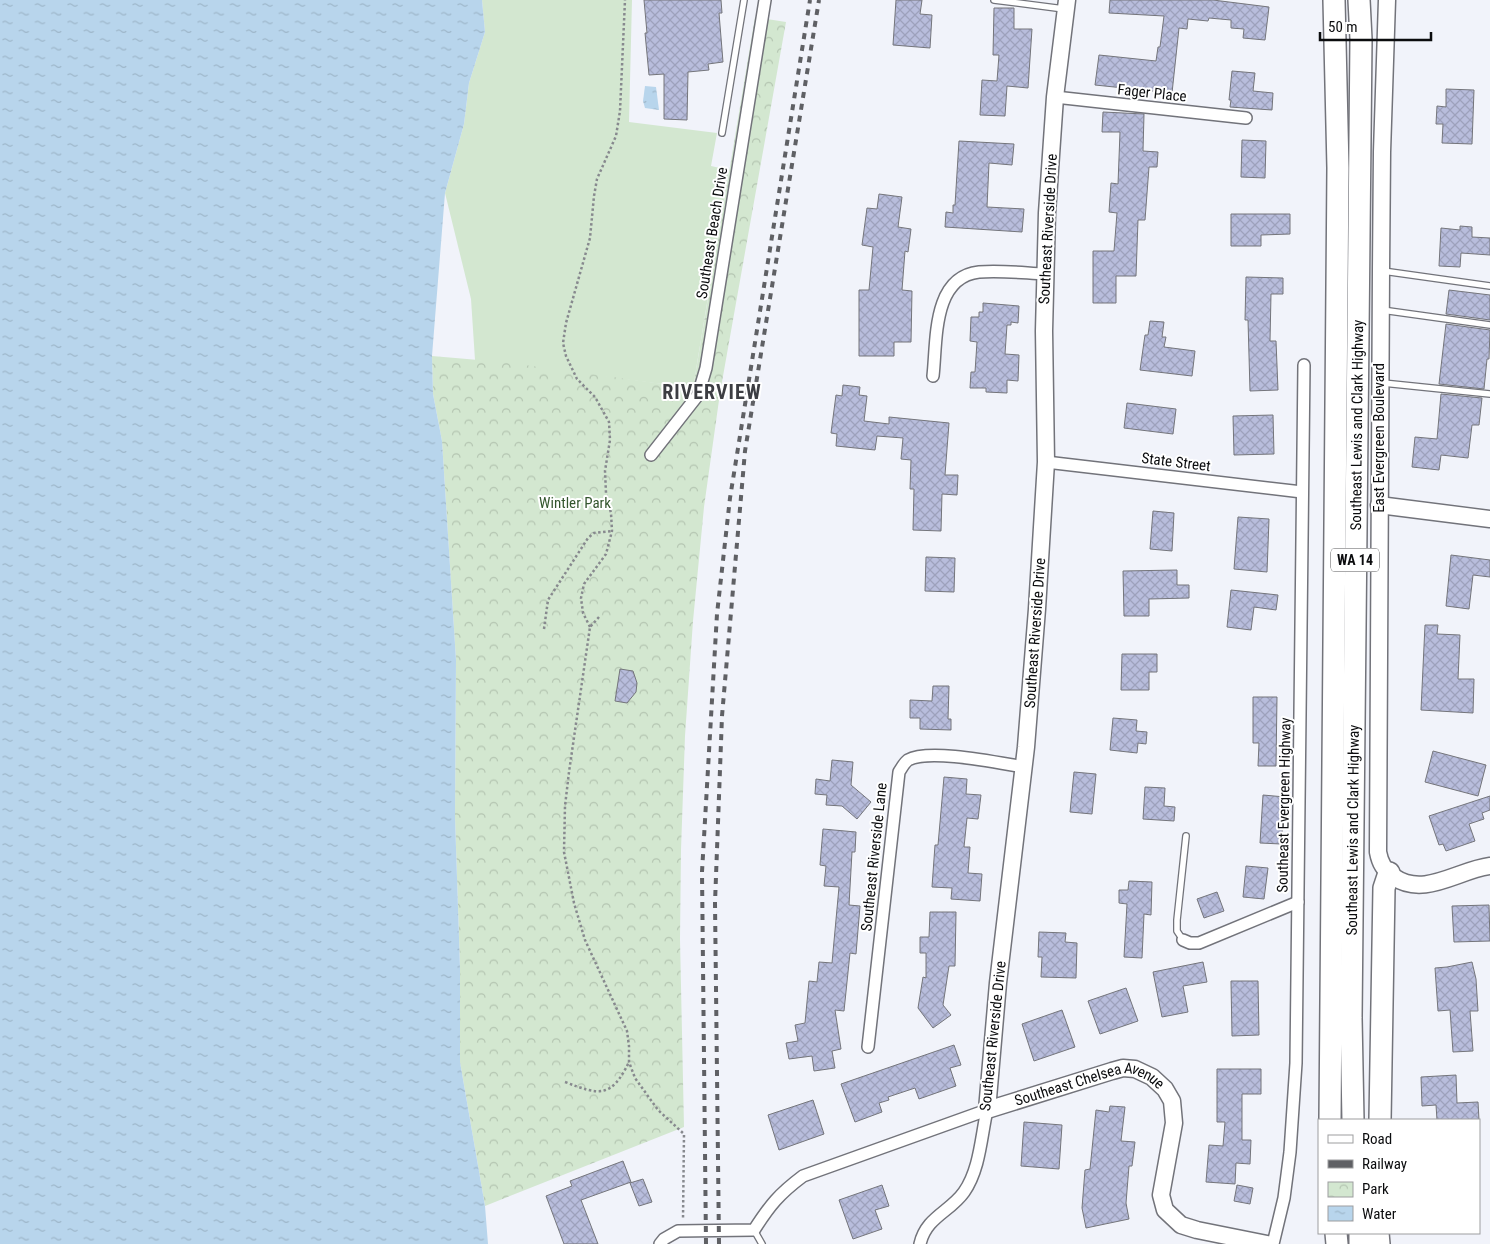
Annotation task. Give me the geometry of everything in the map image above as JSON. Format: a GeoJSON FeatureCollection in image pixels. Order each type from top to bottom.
{"type":"FeatureCollection","features":[{"type":"Feature","properties":{"kind":"highway","name":"Southeast Lewis and Clark Highway"},"geometry":{"type":"LineString","coordinates":[[1330,1119],[1338,168],[1334,0]]}},
{"type":"Feature","properties":{"kind":"highway","name":"Southeast Lewis and Clark Highway"},"geometry":{"type":"LineString","coordinates":[[1353,1119],[1351,1018],[1361,39],[1359,0]]}},
{"type":"Feature","properties":{"kind":"highway"},"geometry":{"type":"LineString","coordinates":[[1380,1119],[1384,888],[1389,873]]}},
{"type":"Feature","properties":{"kind":"street","name":"Southeast Beach Drive"},"geometry":{"type":"LineString","coordinates":[[651,455],[698,395],[706,368],[765,0]]}},
{"type":"Feature","properties":{"kind":"street","name":"East Evergreen Boulevard"},"geometry":{"type":"LineString","coordinates":[[1387,0],[1382,152],[1380,310],[1378,852],[1380,861],[1389,873]]}},
{"type":"Feature","properties":{"kind":"street","name":"Southeast Riverside Drive"},"geometry":{"type":"LineString","coordinates":[[920,1244],[922,1236],[934,1218],[964,1192],[970,1181],[976,1168],[988,1110],[998,984],[1024,767],[1037,618],[1046,462],[1045,274],[1055,97],[1066,4]]}},
{"type":"Feature","properties":{"kind":"street","name":"Fager Place"},"geometry":{"type":"LineString","coordinates":[[1055,97],[1246,118]]}},
{"type":"Feature","properties":{"kind":"street"},"geometry":{"type":"LineString","coordinates":[[933,376],[942,303],[949,288],[955,282],[962,277],[978,272],[1045,274]]}},
{"type":"Feature","properties":{"kind":"street","name":"Southeast Evergreen Highway"},"geometry":{"type":"LineString","coordinates":[[1274,1244],[1286,1180],[1296,1063],[1304,365]]}},
{"type":"Feature","properties":{"kind":"street","name":"State Street"},"geometry":{"type":"LineString","coordinates":[[1046,462],[1302,492]]}},
{"type":"Feature","properties":{"kind":"street"},"geometry":{"type":"LineString","coordinates":[[1378,505],[1490,519]]}},
{"type":"Feature","properties":{"kind":"street","name":"Southeast Riverside Lane"},"geometry":{"type":"LineString","coordinates":[[868,1047],[899,772],[907,761],[919,756],[939,755],[1024,767]]}},
{"type":"Feature","properties":{"kind":"street"},"geometry":{"type":"LineString","coordinates":[[1389,873],[1403,882],[1425,885],[1474,869],[1490,866]]}},
{"type":"Feature","properties":{"kind":"street"},"geometry":{"type":"LineString","coordinates":[[1183,940],[1190,943],[1199,943],[1298,902]]}},
{"type":"Feature","properties":{"kind":"street","name":"Southeast Chelsea Avenue"},"geometry":{"type":"LineString","coordinates":[[754,1230],[768,1207],[783,1190],[803,1176],[988,1110],[1123,1068],[1135,1069],[1152,1077],[1165,1089],[1172,1101],[1173,1132],[1161,1195],[1165,1210],[1182,1225],[1267,1244]]}},
{"type":"Feature","properties":{"kind":"street"},"geometry":{"type":"LineString","coordinates":[[660,1244],[664,1239],[678,1231],[754,1230]]}},
{"type":"Feature","properties":{"kind":"lane"},"geometry":{"type":"LineString","coordinates":[[722,133],[744,0]]}},
{"type":"Feature","properties":{"kind":"lane"},"geometry":{"type":"LineString","coordinates":[[994,0],[1066,4]]}},
{"type":"Feature","properties":{"kind":"lane"},"geometry":{"type":"LineString","coordinates":[[1381,270],[1490,286]]}},
{"type":"Feature","properties":{"kind":"lane"},"geometry":{"type":"LineString","coordinates":[[1380,310],[1490,325]]}},
{"type":"Feature","properties":{"kind":"lane"},"geometry":{"type":"LineString","coordinates":[[1380,382],[1490,394]]}},
{"type":"Feature","properties":{"kind":"lane"},"geometry":{"type":"LineString","coordinates":[[1183,940],[1177,930],[1177,920],[1186,836]]}},
{"type":"Feature","properties":{"kind":"lane"},"geometry":{"type":"LineString","coordinates":[[754,1230],[762,1244]]}},
{"type":"Feature","properties":{"kind":"path"},"geometry":{"type":"LineString","coordinates":[[590,627],[583,613],[581,598],[584,584],[606,554],[612,530],[611,513],[606,493],[605,471],[610,440],[609,422],[595,397],[577,379],[566,356],[563,343],[566,323],[590,238],[597,178],[616,136],[620,111],[625,0]]}},
{"type":"Feature","properties":{"kind":"path"},"geometry":{"type":"LineString","coordinates":[[544,629],[548,600],[588,538],[594,534],[612,530]]}},
{"type":"Feature","properties":{"kind":"path"},"geometry":{"type":"LineString","coordinates":[[599,616],[590,627],[569,772],[564,852],[574,903],[584,940],[627,1031],[629,1062],[635,1078],[649,1099],[684,1134],[683,1220],[698,1230]]}},
{"type":"Feature","properties":{"kind":"path"},"geometry":{"type":"LineString","coordinates":[[565,1082],[589,1092],[605,1091],[621,1079],[629,1062]]}},
{"type":"Feature","properties":{"kind":"green space"},"geometry":{"type":"Polygon","coordinates":[[[482,0],[632,0],[629,122],[717,133],[711,166],[729,170],[693,388],[475,360],[471,299],[445,193],[464,124],[469,83],[485,32],[482,0]]]}},
{"type":"Feature","properties":{"kind":"green space","name":"Wintler Park"},"geometry":{"type":"Polygon","coordinates":[[[755,17],[786,22],[720,393],[704,507],[693,621],[685,736],[681,850],[680,939],[684,1127],[485,1206],[460,1062],[460,968],[455,817],[456,660],[442,441],[433,394],[432,356],[502,362],[693,388],[755,17]]]}},
{"type":"Feature","properties":{"kind":"water"},"geometry":{"type":"Polygon","coordinates":[[[0,0],[482,0],[485,32],[469,83],[464,124],[445,193],[432,356],[433,394],[442,441],[456,660],[455,817],[460,968],[460,1062],[485,1206],[488,1244],[0,1244],[0,0]]]}},
{"type":"Feature","properties":{"kind":"water"},"geometry":{"type":"Polygon","coordinates":[[[645,86],[656,87],[659,110],[645,108],[643,101],[645,86]]]}},
{"type":"Feature","properties":{"kind":"building"},"geometry":{"type":"Polygon","coordinates":[[[644,0],[721,0],[722,13],[719,13],[723,62],[708,64],[709,70],[688,72],[687,120],[664,119],[664,74],[649,75],[644,0]]]}},
{"type":"Feature","properties":{"kind":"building"},"geometry":{"type":"Polygon","coordinates":[[[896,0],[922,0],[920,14],[932,15],[930,48],[893,45],[896,0]]]}},
{"type":"Feature","properties":{"kind":"building"},"geometry":{"type":"Polygon","coordinates":[[[1110,0],[1213,0],[1269,7],[1265,40],[1243,38],[1244,29],[1231,28],[1231,20],[1209,18],[1208,21],[1188,19],[1187,29],[1179,28],[1172,93],[1095,85],[1099,55],[1156,61],[1158,47],[1160,47],[1164,16],[1109,13],[1110,0]]]}},
{"type":"Feature","properties":{"kind":"building"},"geometry":{"type":"Polygon","coordinates":[[[994,8],[1014,8],[1014,29],[1032,29],[1028,88],[1007,86],[1005,116],[980,115],[982,80],[997,81],[999,55],[993,55],[994,8]]]}},
{"type":"Feature","properties":{"kind":"building"},"geometry":{"type":"Polygon","coordinates":[[[1232,71],[1255,73],[1253,91],[1273,93],[1272,110],[1230,107],[1232,71]]]}},
{"type":"Feature","properties":{"kind":"building"},"geometry":{"type":"Polygon","coordinates":[[[1446,89],[1474,90],[1472,144],[1442,143],[1443,124],[1436,124],[1437,106],[1446,107],[1446,89]]]}},
{"type":"Feature","properties":{"kind":"building"},"geometry":{"type":"Polygon","coordinates":[[[1103,112],[1144,114],[1143,151],[1158,152],[1157,167],[1149,167],[1145,220],[1138,220],[1136,276],[1116,276],[1116,303],[1093,303],[1093,251],[1114,251],[1117,213],[1109,212],[1111,183],[1118,184],[1120,132],[1102,132],[1103,112]]]}},
{"type":"Feature","properties":{"kind":"building"},"geometry":{"type":"Polygon","coordinates":[[[1242,140],[1266,141],[1265,178],[1241,177],[1242,140]]]}},
{"type":"Feature","properties":{"kind":"building"},"geometry":{"type":"Polygon","coordinates":[[[959,141],[1014,144],[1012,165],[989,163],[987,207],[1024,209],[1022,232],[945,227],[946,212],[953,213],[953,205],[955,205],[959,141]]]}},
{"type":"Feature","properties":{"kind":"building"},"geometry":{"type":"Polygon","coordinates":[[[879,194],[902,197],[898,227],[911,229],[908,252],[905,251],[902,290],[912,291],[911,342],[894,342],[894,356],[859,356],[859,290],[869,290],[873,247],[862,245],[867,208],[877,209],[879,194]]]}},
{"type":"Feature","properties":{"kind":"building"},"geometry":{"type":"Polygon","coordinates":[[[1231,214],[1290,214],[1290,234],[1261,235],[1261,246],[1231,246],[1231,214]]]}},
{"type":"Feature","properties":{"kind":"building"},"geometry":{"type":"Polygon","coordinates":[[[1460,226],[1472,227],[1472,237],[1490,238],[1490,255],[1461,253],[1460,267],[1439,266],[1441,228],[1460,230],[1460,226]]]}},
{"type":"Feature","properties":{"kind":"building"},"geometry":{"type":"Polygon","coordinates":[[[1246,277],[1283,278],[1283,294],[1271,294],[1270,341],[1276,341],[1278,390],[1250,391],[1248,320],[1245,320],[1246,277]]]}},
{"type":"Feature","properties":{"kind":"building"},"geometry":{"type":"Polygon","coordinates":[[[1449,290],[1490,295],[1490,320],[1446,314],[1449,290]]]}},
{"type":"Feature","properties":{"kind":"building"},"geometry":{"type":"Polygon","coordinates":[[[983,303],[1019,306],[1018,323],[1011,322],[1011,325],[1007,325],[1005,354],[1019,355],[1018,381],[1007,380],[1007,393],[986,392],[986,388],[970,388],[971,372],[975,372],[977,342],[970,341],[971,317],[979,317],[979,312],[983,312],[983,303]]]}},
{"type":"Feature","properties":{"kind":"building"},"geometry":{"type":"Polygon","coordinates":[[[1150,321],[1164,322],[1162,337],[1166,337],[1164,347],[1195,351],[1192,376],[1140,370],[1145,335],[1148,335],[1150,321]]]}},
{"type":"Feature","properties":{"kind":"building"},"geometry":{"type":"Polygon","coordinates":[[[1446,324],[1490,330],[1489,359],[1487,359],[1484,389],[1439,384],[1446,324]]]}},
{"type":"Feature","properties":{"kind":"building"},"geometry":{"type":"Polygon","coordinates":[[[843,385],[860,387],[859,395],[867,396],[864,421],[889,424],[889,417],[949,423],[945,475],[958,475],[957,495],[942,494],[941,531],[913,530],[914,489],[910,489],[911,460],[901,459],[903,438],[877,436],[875,450],[836,446],[837,434],[831,433],[836,395],[842,396],[843,385]]]}},
{"type":"Feature","properties":{"kind":"building"},"geometry":{"type":"Polygon","coordinates":[[[1441,394],[1482,398],[1479,425],[1472,425],[1468,458],[1441,455],[1439,470],[1412,467],[1415,437],[1437,439],[1441,394]]]}},
{"type":"Feature","properties":{"kind":"building"},"geometry":{"type":"Polygon","coordinates":[[[1127,403],[1176,409],[1173,434],[1124,428],[1127,403]]]}},
{"type":"Feature","properties":{"kind":"building"},"geometry":{"type":"Polygon","coordinates":[[[1273,415],[1274,454],[1234,455],[1233,416],[1273,415]]]}},
{"type":"Feature","properties":{"kind":"building"},"geometry":{"type":"Polygon","coordinates":[[[1153,511],[1174,513],[1172,551],[1150,549],[1153,511]]]}},
{"type":"Feature","properties":{"kind":"building"},"geometry":{"type":"Polygon","coordinates":[[[1238,517],[1269,519],[1267,572],[1234,569],[1238,517]]]}},
{"type":"Feature","properties":{"kind":"building"},"geometry":{"type":"Polygon","coordinates":[[[1451,555],[1490,560],[1490,577],[1473,575],[1469,609],[1446,606],[1451,555]]]}},
{"type":"Feature","properties":{"kind":"building"},"geometry":{"type":"Polygon","coordinates":[[[926,557],[955,558],[954,592],[925,591],[926,557]]]}},
{"type":"Feature","properties":{"kind":"building"},"geometry":{"type":"Polygon","coordinates":[[[1177,570],[1177,585],[1189,585],[1189,598],[1149,599],[1149,616],[1124,616],[1123,571],[1177,570]]]}},
{"type":"Feature","properties":{"kind":"building"},"geometry":{"type":"Polygon","coordinates":[[[1231,590],[1278,595],[1276,610],[1254,607],[1251,630],[1227,627],[1231,590]]]}},
{"type":"Feature","properties":{"kind":"building"},"geometry":{"type":"Polygon","coordinates":[[[1425,625],[1438,625],[1437,634],[1460,635],[1458,679],[1474,679],[1473,713],[1421,710],[1425,625]]]}},
{"type":"Feature","properties":{"kind":"building"},"geometry":{"type":"Polygon","coordinates":[[[1122,654],[1157,654],[1157,672],[1149,672],[1149,690],[1121,690],[1122,654]]]}},
{"type":"Feature","properties":{"kind":"building"},"geometry":{"type":"Polygon","coordinates":[[[620,669],[633,671],[637,683],[636,692],[627,703],[615,701],[620,669]]]}},
{"type":"Feature","properties":{"kind":"building"},"geometry":{"type":"Polygon","coordinates":[[[933,686],[949,686],[948,719],[951,719],[951,730],[920,729],[920,718],[910,718],[910,700],[932,701],[933,686]]]}},
{"type":"Feature","properties":{"kind":"building"},"geometry":{"type":"Polygon","coordinates":[[[1253,697],[1277,697],[1276,766],[1258,766],[1259,743],[1253,743],[1253,697]]]}},
{"type":"Feature","properties":{"kind":"building"},"geometry":{"type":"Polygon","coordinates":[[[1113,718],[1137,720],[1136,731],[1147,732],[1146,744],[1138,743],[1137,753],[1110,750],[1113,718]]]}},
{"type":"Feature","properties":{"kind":"building"},"geometry":{"type":"Polygon","coordinates":[[[1433,751],[1486,765],[1478,796],[1425,782],[1433,751]]]}},
{"type":"Feature","properties":{"kind":"building"},"geometry":{"type":"Polygon","coordinates":[[[832,760],[853,762],[851,785],[871,802],[857,819],[842,806],[826,805],[827,795],[815,794],[816,779],[830,781],[832,760]]]}},
{"type":"Feature","properties":{"kind":"building"},"geometry":{"type":"Polygon","coordinates":[[[1074,772],[1096,774],[1092,814],[1070,812],[1074,772]]]}},
{"type":"Feature","properties":{"kind":"building"},"geometry":{"type":"Polygon","coordinates":[[[944,777],[967,779],[966,794],[981,795],[978,819],[967,818],[964,847],[970,847],[968,873],[982,874],[980,901],[951,899],[952,888],[932,887],[935,845],[938,845],[944,777]]]}},
{"type":"Feature","properties":{"kind":"building"},"geometry":{"type":"Polygon","coordinates":[[[1145,787],[1165,788],[1164,806],[1175,807],[1174,821],[1143,819],[1145,787]]]}},
{"type":"Feature","properties":{"kind":"building"},"geometry":{"type":"Polygon","coordinates":[[[1263,795],[1285,797],[1281,844],[1260,843],[1263,795]]]}},
{"type":"Feature","properties":{"kind":"building"},"geometry":{"type":"Polygon","coordinates":[[[1490,796],[1490,810],[1482,813],[1484,819],[1469,824],[1475,841],[1446,851],[1443,844],[1439,845],[1429,816],[1490,796]]]}},
{"type":"Feature","properties":{"kind":"building"},"geometry":{"type":"Polygon","coordinates":[[[823,829],[856,832],[855,852],[852,852],[849,905],[860,906],[856,954],[850,953],[844,1011],[835,1010],[841,1049],[832,1051],[835,1068],[814,1071],[812,1056],[789,1059],[786,1043],[798,1041],[795,1025],[805,1023],[809,981],[817,982],[819,962],[832,963],[839,887],[824,886],[826,866],[820,865],[823,829]]]}},
{"type":"Feature","properties":{"kind":"building"},"geometry":{"type":"Polygon","coordinates":[[[1246,866],[1268,868],[1264,899],[1243,897],[1246,866]]]}},
{"type":"Feature","properties":{"kind":"building"},"geometry":{"type":"Polygon","coordinates":[[[1129,881],[1152,882],[1151,915],[1144,914],[1142,958],[1124,957],[1127,904],[1119,903],[1119,890],[1128,890],[1129,881]]]}},
{"type":"Feature","properties":{"kind":"building"},"geometry":{"type":"Polygon","coordinates":[[[1217,892],[1224,911],[1204,918],[1197,899],[1217,892]]]}},
{"type":"Feature","properties":{"kind":"building"},"geometry":{"type":"Polygon","coordinates":[[[1489,905],[1490,941],[1454,942],[1452,906],[1489,905]]]}},
{"type":"Feature","properties":{"kind":"building"},"geometry":{"type":"Polygon","coordinates":[[[930,912],[956,912],[955,966],[949,966],[943,1005],[951,1015],[933,1028],[918,1008],[923,977],[926,978],[926,953],[920,953],[920,937],[929,937],[930,912]]]}},
{"type":"Feature","properties":{"kind":"building"},"geometry":{"type":"Polygon","coordinates":[[[1039,932],[1066,933],[1065,942],[1077,943],[1076,978],[1041,977],[1042,957],[1038,957],[1039,932]]]}},
{"type":"Feature","properties":{"kind":"building"},"geometry":{"type":"Polygon","coordinates":[[[1203,962],[1207,982],[1183,986],[1188,1012],[1162,1017],[1153,972],[1203,962]]]}},
{"type":"Feature","properties":{"kind":"building"},"geometry":{"type":"Polygon","coordinates":[[[1472,962],[1476,979],[1478,1011],[1470,1011],[1473,1051],[1453,1052],[1450,1010],[1438,1011],[1435,968],[1472,962]]]}},
{"type":"Feature","properties":{"kind":"building"},"geometry":{"type":"Polygon","coordinates":[[[1231,981],[1258,981],[1259,1035],[1232,1036],[1231,981]]]}},
{"type":"Feature","properties":{"kind":"building"},"geometry":{"type":"Polygon","coordinates":[[[1126,988],[1138,1021],[1100,1034],[1088,1001],[1126,988]]]}},
{"type":"Feature","properties":{"kind":"building"},"geometry":{"type":"Polygon","coordinates":[[[1062,1010],[1075,1047],[1034,1061],[1022,1024],[1062,1010]]]}},
{"type":"Feature","properties":{"kind":"building"},"geometry":{"type":"Polygon","coordinates":[[[954,1045],[961,1065],[950,1068],[956,1086],[919,1099],[915,1088],[888,1097],[889,1100],[879,1103],[882,1112],[855,1122],[841,1084],[954,1045]]]}},
{"type":"Feature","properties":{"kind":"building"},"geometry":{"type":"Polygon","coordinates":[[[1217,1069],[1261,1069],[1261,1094],[1242,1094],[1242,1140],[1251,1140],[1250,1164],[1236,1163],[1235,1184],[1206,1182],[1209,1145],[1223,1146],[1225,1122],[1217,1122],[1217,1069]]]}},
{"type":"Feature","properties":{"kind":"building"},"geometry":{"type":"Polygon","coordinates":[[[1456,1075],[1457,1103],[1478,1102],[1479,1119],[1437,1119],[1436,1105],[1422,1106],[1421,1077],[1456,1075]]]}},
{"type":"Feature","properties":{"kind":"building"},"geometry":{"type":"Polygon","coordinates":[[[813,1100],[824,1134],[779,1150],[768,1115],[813,1100]]]}},
{"type":"Feature","properties":{"kind":"building"},"geometry":{"type":"Polygon","coordinates":[[[1110,1106],[1125,1107],[1121,1141],[1135,1142],[1132,1166],[1129,1166],[1126,1203],[1129,1219],[1086,1228],[1082,1208],[1085,1170],[1090,1169],[1096,1110],[1109,1112],[1110,1106]]]}},
{"type":"Feature","properties":{"kind":"building"},"geometry":{"type":"Polygon","coordinates":[[[1024,1122],[1062,1125],[1059,1169],[1021,1166],[1024,1122]]]}},
{"type":"Feature","properties":{"kind":"building"},"geometry":{"type":"Polygon","coordinates":[[[623,1161],[631,1182],[581,1200],[598,1244],[564,1244],[546,1196],[572,1186],[570,1181],[623,1161]]]}},
{"type":"Feature","properties":{"kind":"building"},"geometry":{"type":"Polygon","coordinates":[[[643,1179],[652,1202],[639,1206],[630,1183],[643,1179]]]}},
{"type":"Feature","properties":{"kind":"building"},"geometry":{"type":"Polygon","coordinates":[[[882,1185],[889,1206],[875,1210],[882,1229],[853,1239],[839,1200],[882,1185]]]}},
{"type":"Feature","properties":{"kind":"building"},"geometry":{"type":"Polygon","coordinates":[[[1237,1185],[1253,1188],[1250,1204],[1234,1201],[1237,1185]]]}},
{"type":"Feature","properties":{"kind":"railway"},"geometry":{"type":"LineString","coordinates":[[706,1244],[702,872],[717,614],[730,498],[810,0]]}},
{"type":"Feature","properties":{"kind":"railway"},"geometry":{"type":"LineString","coordinates":[[719,1244],[715,903],[722,716],[745,451],[819,0]]}},
{"type":"Feature","properties":{"kind":"district","name":"RIVERVIEW"},"geometry":{"type":"Point","coordinates":[712,392]}}]}
